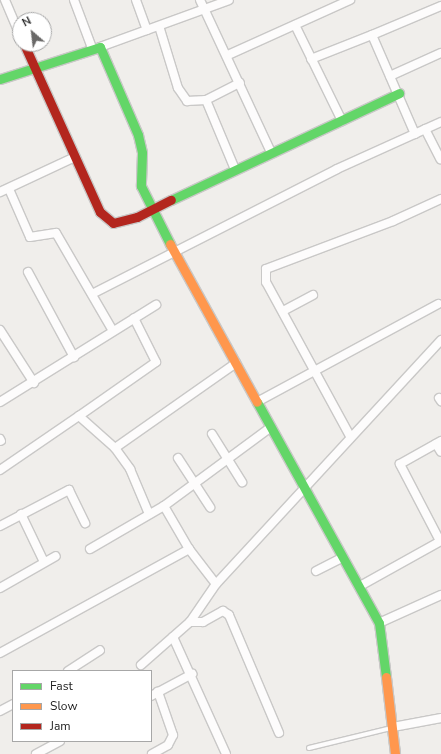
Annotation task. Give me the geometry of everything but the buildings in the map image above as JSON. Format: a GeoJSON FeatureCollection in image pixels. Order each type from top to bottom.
{"type":"FeatureCollection","features":[{"type":"Feature","properties":{"kind":"street"},"geometry":{"type":"LineString","coordinates":[[5,0],[12,16]]}},
{"type":"Feature","properties":{"kind":"street"},"geometry":{"type":"LineString","coordinates":[[74,0],[138,135],[142,153],[141,186],[151,209],[256,402],[304,486],[342,558],[360,586],[379,623],[393,727],[395,754]]}},
{"type":"Feature","properties":{"kind":"street"},"geometry":{"type":"LineString","coordinates":[[136,0],[147,30]]}},
{"type":"Feature","properties":{"kind":"street"},"geometry":{"type":"LineString","coordinates":[[200,0],[228,55],[271,152]]}},
{"type":"Feature","properties":{"kind":"street"},"geometry":{"type":"LineString","coordinates":[[0,79],[159,26],[229,0]]}},
{"type":"Feature","properties":{"kind":"street"},"geometry":{"type":"LineString","coordinates":[[228,55],[350,0]]}},
{"type":"Feature","properties":{"kind":"street"},"geometry":{"type":"LineString","coordinates":[[311,59],[441,6]]}},
{"type":"Feature","properties":{"kind":"street"},"geometry":{"type":"LineString","coordinates":[[295,25],[342,121]]}},
{"type":"Feature","properties":{"kind":"street"},"geometry":{"type":"LineString","coordinates":[[159,26],[178,88],[187,101],[206,100],[240,84]]}},
{"type":"Feature","properties":{"kind":"street"},"geometry":{"type":"LineString","coordinates":[[372,35],[399,94],[415,134]]}},
{"type":"Feature","properties":{"kind":"street"},"geometry":{"type":"LineString","coordinates":[[28,52],[100,212],[108,222],[121,222],[151,209],[234,167],[342,121],[399,94]]}},
{"type":"Feature","properties":{"kind":"street"},"geometry":{"type":"LineString","coordinates":[[390,76],[441,54]]}},
{"type":"Feature","properties":{"kind":"street"},"geometry":{"type":"LineString","coordinates":[[206,100],[234,167]]}},
{"type":"Feature","properties":{"kind":"street"},"geometry":{"type":"LineString","coordinates":[[92,294],[175,254],[337,169],[441,122]]}},
{"type":"Feature","properties":{"kind":"street"},"geometry":{"type":"LineString","coordinates":[[425,129],[440,160]]}},
{"type":"Feature","properties":{"kind":"street"},"geometry":{"type":"LineString","coordinates":[[75,157],[3,190],[30,236],[56,233],[113,331]]}},
{"type":"Feature","properties":{"kind":"street"},"geometry":{"type":"LineString","coordinates":[[350,436],[264,277],[271,265],[393,221],[441,199]]}},
{"type":"Feature","properties":{"kind":"street"},"geometry":{"type":"LineString","coordinates":[[28,272],[74,356]]}},
{"type":"Feature","properties":{"kind":"street"},"geometry":{"type":"LineString","coordinates":[[283,311],[313,295]]}},
{"type":"Feature","properties":{"kind":"street"},"geometry":{"type":"LineString","coordinates":[[256,402],[438,304]]}},
{"type":"Feature","properties":{"kind":"street"},"geometry":{"type":"LineString","coordinates":[[0,402],[34,383],[113,331],[156,305]]}},
{"type":"Feature","properties":{"kind":"street"},"geometry":{"type":"LineString","coordinates":[[0,470],[156,362],[134,318]]}},
{"type":"Feature","properties":{"kind":"street"},"geometry":{"type":"LineString","coordinates":[[0,330],[34,383]]}},
{"type":"Feature","properties":{"kind":"street"},"geometry":{"type":"LineString","coordinates":[[141,665],[190,622],[216,584],[350,436],[441,340]]}},
{"type":"Feature","properties":{"kind":"street"},"geometry":{"type":"LineString","coordinates":[[114,448],[236,363]]}},
{"type":"Feature","properties":{"kind":"street"},"geometry":{"type":"LineString","coordinates":[[79,416],[114,448],[130,468],[149,514]]}},
{"type":"Feature","properties":{"kind":"street"},"geometry":{"type":"LineString","coordinates":[[90,550],[164,506],[271,426]]}},
{"type":"Feature","properties":{"kind":"street"},"geometry":{"type":"LineString","coordinates":[[212,434],[242,482]]}},
{"type":"Feature","properties":{"kind":"street"},"geometry":{"type":"LineString","coordinates":[[360,586],[441,541],[400,464],[439,443],[441,452]]}},
{"type":"Feature","properties":{"kind":"street"},"geometry":{"type":"LineString","coordinates":[[178,458],[210,507]]}},
{"type":"Feature","properties":{"kind":"street"},"geometry":{"type":"LineString","coordinates":[[0,526],[69,490],[85,523]]}},
{"type":"Feature","properties":{"kind":"street"},"geometry":{"type":"LineString","coordinates":[[164,506],[189,549],[216,584]]}},
{"type":"Feature","properties":{"kind":"street"},"geometry":{"type":"LineString","coordinates":[[21,514],[44,562]]}},
{"type":"Feature","properties":{"kind":"street"},"geometry":{"type":"LineString","coordinates":[[0,653],[189,549]]}},
{"type":"Feature","properties":{"kind":"street"},"geometry":{"type":"LineString","coordinates":[[0,588],[56,556]]}},
{"type":"Feature","properties":{"kind":"street"},"geometry":{"type":"LineString","coordinates":[[316,571],[342,558]]}},
{"type":"Feature","properties":{"kind":"street"},"geometry":{"type":"LineString","coordinates":[[379,623],[441,595]]}},
{"type":"Feature","properties":{"kind":"street"},"geometry":{"type":"LineString","coordinates":[[190,622],[203,622],[223,612],[229,616],[279,733]]}},
{"type":"Feature","properties":{"kind":"street"},"geometry":{"type":"LineString","coordinates":[[173,637],[192,674],[226,754]]}},
{"type":"Feature","properties":{"kind":"street"},"geometry":{"type":"LineString","coordinates":[[70,670],[100,650]]}},
{"type":"Feature","properties":{"kind":"street"},"geometry":{"type":"LineString","coordinates":[[152,754],[168,745],[173,734],[154,694],[192,674]]}},
{"type":"Feature","properties":{"kind":"street"},"geometry":{"type":"LineString","coordinates":[[0,711],[12,705]]}},
{"type":"Feature","properties":{"kind":"street"},"geometry":{"type":"LineString","coordinates":[[393,727],[441,718]]}},
{"type":"Feature","properties":{"kind":"street"},"geometry":{"type":"LineString","coordinates":[[36,754],[58,742]]}},
{"type":"Feature","properties":{"kind":"lane"},"geometry":{"type":"LineString","coordinates":[[309,748],[393,727]]}},
{"type":"Feature","properties":{"kind":"traffic: fast"},"geometry":{"type":"LineString","coordinates":[[0,79],[100,47],[138,135],[142,153],[141,186],[170,244]]}},
{"type":"Feature","properties":{"kind":"traffic: fast"},"geometry":{"type":"LineString","coordinates":[[171,200],[399,93]]}},
{"type":"Feature","properties":{"kind":"traffic: fast"},"geometry":{"type":"LineString","coordinates":[[257,402],[379,623],[386,677]]}},
{"type":"Feature","properties":{"kind":"traffic: slow"},"geometry":{"type":"LineString","coordinates":[[170,244],[257,402]]}},
{"type":"Feature","properties":{"kind":"traffic: slow"},"geometry":{"type":"LineString","coordinates":[[386,677],[395,754]]}},
{"type":"Feature","properties":{"kind":"traffic: jam"},"geometry":{"type":"LineString","coordinates":[[28,52],[100,212],[113,223],[137,217],[171,200]]}}]}
